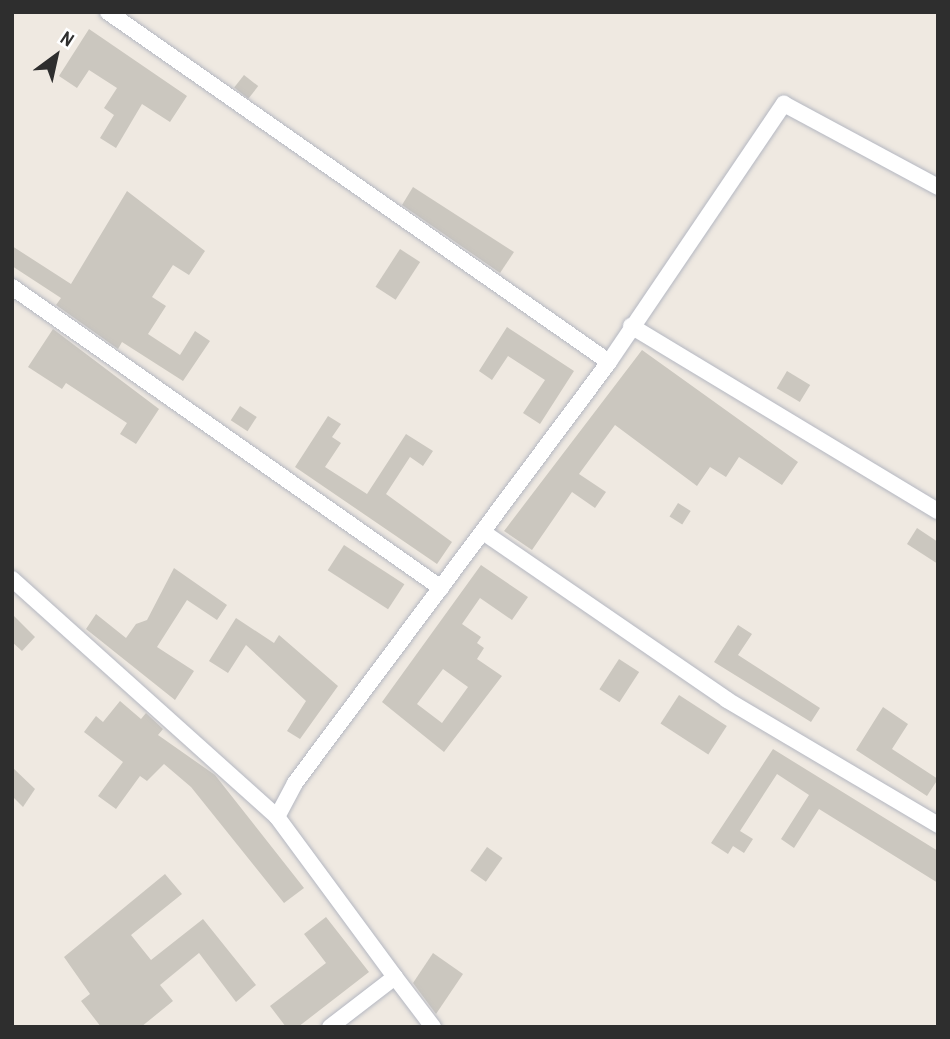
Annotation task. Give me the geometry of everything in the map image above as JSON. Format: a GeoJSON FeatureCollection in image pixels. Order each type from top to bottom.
{"type":"FeatureCollection","features":[{"type":"Feature","properties":{"kind":"street"},"geometry":{"type":"LineString","coordinates":[[107,12],[608,362]]}},
{"type":"Feature","properties":{"kind":"street"},"geometry":{"type":"LineString","coordinates":[[277,817],[295,783],[608,362],[784,104],[938,187]]}},
{"type":"Feature","properties":{"kind":"street"},"geometry":{"type":"LineString","coordinates":[[12,287],[441,588]]}},
{"type":"Feature","properties":{"kind":"street"},"geometry":{"type":"LineString","coordinates":[[631,326],[938,512]]}},
{"type":"Feature","properties":{"kind":"street"},"geometry":{"type":"LineString","coordinates":[[483,532],[727,700],[938,825]]}},
{"type":"Feature","properties":{"kind":"street"},"geometry":{"type":"LineString","coordinates":[[12,579],[277,817],[433,1027]]}},
{"type":"Feature","properties":{"kind":"street"},"geometry":{"type":"LineString","coordinates":[[330,1027],[395,977]]}},
{"type":"Feature","properties":{"kind":"building"},"geometry":{"type":"Polygon","coordinates":[[[89,29],[187,96],[170,122],[142,104],[116,148],[100,138],[114,115],[104,108],[117,88],[89,70],[77,88],[59,76],[89,29]]]}},
{"type":"Feature","properties":{"kind":"building"},"geometry":{"type":"Polygon","coordinates":[[[244,75],[258,86],[248,99],[234,88],[244,75]]]}},
{"type":"Feature","properties":{"kind":"building"},"geometry":{"type":"Polygon","coordinates":[[[413,187],[514,252],[500,273],[402,205],[413,187]]]}},
{"type":"Feature","properties":{"kind":"building"},"geometry":{"type":"Polygon","coordinates":[[[127,191],[205,251],[189,275],[173,265],[152,297],[166,306],[148,334],[180,355],[195,331],[210,341],[183,381],[122,342],[118,349],[56,305],[61,298],[12,266],[12,246],[71,284],[127,191]]]}},
{"type":"Feature","properties":{"kind":"building"},"geometry":{"type":"Polygon","coordinates":[[[400,249],[420,262],[396,300],[375,287],[400,249]]]}},
{"type":"Feature","properties":{"kind":"building"},"geometry":{"type":"Polygon","coordinates":[[[507,327],[574,371],[540,424],[523,413],[545,380],[508,356],[492,380],[479,371],[507,327]]]}},
{"type":"Feature","properties":{"kind":"building"},"geometry":{"type":"Polygon","coordinates":[[[53,329],[159,409],[136,444],[120,434],[127,423],[66,383],[62,389],[28,367],[53,329]]]}},
{"type":"Feature","properties":{"kind":"building"},"geometry":{"type":"Polygon","coordinates":[[[642,350],[798,462],[782,485],[739,457],[726,477],[710,467],[697,486],[615,425],[579,474],[606,492],[595,508],[572,492],[532,550],[504,531],[642,350]]]}},
{"type":"Feature","properties":{"kind":"building"},"geometry":{"type":"Polygon","coordinates":[[[787,371],[810,385],[800,402],[777,388],[787,371]]]}},
{"type":"Feature","properties":{"kind":"building"},"geometry":{"type":"Polygon","coordinates":[[[240,406],[257,417],[248,431],[231,420],[240,406]]]}},
{"type":"Feature","properties":{"kind":"building"},"geometry":{"type":"Polygon","coordinates":[[[328,416],[341,424],[332,437],[341,443],[325,467],[367,494],[406,434],[433,451],[423,466],[410,457],[386,494],[452,542],[437,564],[295,467],[328,416]]]}},
{"type":"Feature","properties":{"kind":"building"},"geometry":{"type":"Polygon","coordinates":[[[678,503],[691,511],[682,525],[670,517],[678,503]]]}},
{"type":"Feature","properties":{"kind":"building"},"geometry":{"type":"Polygon","coordinates":[[[917,528],[938,542],[938,564],[907,544],[917,528]]]}},
{"type":"Feature","properties":{"kind":"building"},"geometry":{"type":"Polygon","coordinates":[[[344,545],[404,584],[388,609],[328,570],[344,545]]]}},
{"type":"Feature","properties":{"kind":"building"},"geometry":{"type":"Polygon","coordinates":[[[481,565],[528,597],[512,620],[480,598],[462,624],[481,637],[477,643],[484,648],[477,659],[502,676],[444,752],[382,702],[481,565]],[[443,669],[417,704],[442,723],[468,687],[443,669]]]}},
{"type":"Feature","properties":{"kind":"building"},"geometry":{"type":"Polygon","coordinates":[[[174,568],[227,605],[217,620],[187,600],[157,647],[194,671],[175,700],[86,629],[96,614],[126,638],[136,624],[147,620],[174,568]]]}},
{"type":"Feature","properties":{"kind":"building"},"geometry":{"type":"Polygon","coordinates":[[[12,614],[35,637],[22,651],[12,642],[12,614]]]}},
{"type":"Feature","properties":{"kind":"building"},"geometry":{"type":"Polygon","coordinates":[[[236,618],[274,643],[279,635],[338,686],[300,739],[287,731],[306,701],[246,645],[228,673],[209,661],[236,618]]]}},
{"type":"Feature","properties":{"kind":"building"},"geometry":{"type":"Polygon","coordinates":[[[738,625],[752,634],[738,655],[820,708],[811,722],[714,662],[738,625]]]}},
{"type":"Feature","properties":{"kind":"building"},"geometry":{"type":"Polygon","coordinates":[[[619,659],[639,672],[620,702],[599,689],[619,659]]]}},
{"type":"Feature","properties":{"kind":"building"},"geometry":{"type":"Polygon","coordinates":[[[679,695],[727,726],[708,755],[660,724],[679,695]]]}},
{"type":"Feature","properties":{"kind":"building"},"geometry":{"type":"Polygon","coordinates":[[[120,701],[141,719],[146,713],[163,729],[158,735],[215,775],[304,888],[284,903],[191,787],[164,764],[147,781],[140,776],[116,809],[98,796],[123,762],[84,732],[96,716],[103,722],[120,701]]]}},
{"type":"Feature","properties":{"kind":"building"},"geometry":{"type":"Polygon","coordinates":[[[883,707],[908,724],[892,749],[938,779],[927,796],[856,750],[883,707]]]}},
{"type":"Feature","properties":{"kind":"building"},"geometry":{"type":"Polygon","coordinates":[[[773,749],[938,851],[938,883],[819,809],[794,848],[781,839],[809,795],[777,774],[740,831],[753,839],[744,853],[733,846],[728,854],[711,843],[773,749]]]}},
{"type":"Feature","properties":{"kind":"building"},"geometry":{"type":"Polygon","coordinates":[[[12,767],[35,789],[23,807],[12,796],[12,767]]]}},
{"type":"Feature","properties":{"kind":"building"},"geometry":{"type":"Polygon","coordinates":[[[487,847],[503,858],[486,882],[470,871],[487,847]]]}},
{"type":"Feature","properties":{"kind":"building"},"geometry":{"type":"Polygon","coordinates":[[[165,874],[182,894],[131,935],[151,960],[203,919],[256,985],[236,1002],[199,953],[160,985],[173,1001],[141,1027],[101,1027],[81,1001],[90,994],[64,957],[165,874]]]}},
{"type":"Feature","properties":{"kind":"building"},"geometry":{"type":"Polygon","coordinates":[[[326,917],[369,972],[298,1027],[286,1027],[270,1006],[326,963],[304,934],[326,917]]]}},
{"type":"Feature","properties":{"kind":"building"},"geometry":{"type":"Polygon","coordinates":[[[433,953],[463,974],[436,1014],[413,983],[433,953]]]}}]}
